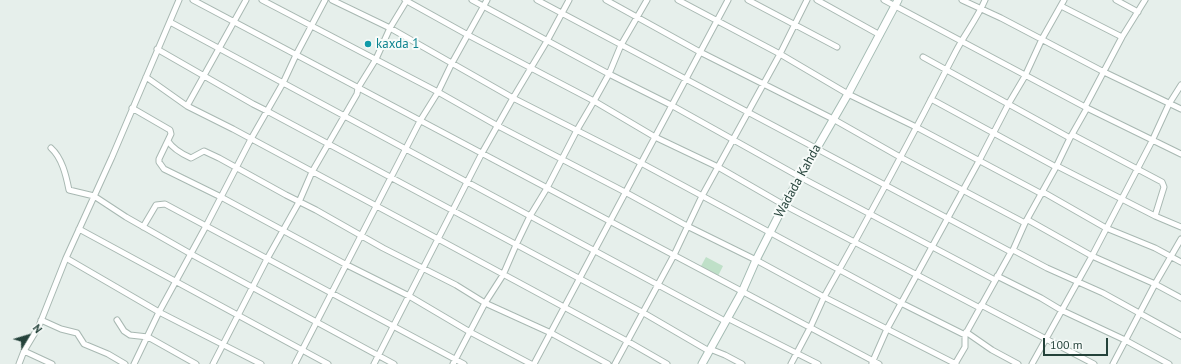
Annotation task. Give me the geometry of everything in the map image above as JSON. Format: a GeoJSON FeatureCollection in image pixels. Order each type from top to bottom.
{"type":"FeatureCollection","features":[{"type":"Feature","properties":{"kind":"main road","name":"Wadada Kahda"},"geometry":{"type":"LineString","coordinates":[[702,364],[742,292],[756,260],[784,205],[848,94],[896,3]]}},
{"type":"Feature","properties":{"kind":"street"},"geometry":{"type":"LineString","coordinates":[[19,364],[24,350],[41,320],[66,258],[179,0]]}},
{"type":"Feature","properties":{"kind":"street"},"geometry":{"type":"LineString","coordinates":[[193,0],[674,255],[872,362],[879,364]]}},
{"type":"Feature","properties":{"kind":"street"},"geometry":{"type":"LineString","coordinates":[[186,106],[246,0]]}},
{"type":"Feature","properties":{"kind":"street"},"geometry":{"type":"LineString","coordinates":[[262,0],[438,92],[561,160],[626,192],[687,226],[756,260],[953,364],[965,347],[966,334],[980,306],[1012,251],[1026,221],[1057,166],[1122,36],[1145,0]]}},
{"type":"Feature","properties":{"kind":"street"},"geometry":{"type":"LineString","coordinates":[[134,364],[159,312],[251,139],[283,83],[325,0]]}},
{"type":"Feature","properties":{"kind":"street"},"geometry":{"type":"LineString","coordinates":[[332,0],[390,28],[513,98],[641,163],[901,303],[966,334],[1018,364]]}},
{"type":"Feature","properties":{"kind":"street"},"geometry":{"type":"LineString","coordinates":[[214,364],[253,287],[299,202],[312,172],[358,94],[358,88],[376,59],[390,28],[406,0],[468,35],[594,101],[655,137],[718,167],[784,205],[917,276],[1046,338],[1094,364]]}},
{"type":"Feature","properties":{"kind":"street"},"geometry":{"type":"LineString","coordinates":[[472,0],[609,74],[671,105],[800,177],[933,248],[1041,298],[1061,310],[1125,340],[1169,364]]}},
{"type":"Feature","properties":{"kind":"street"},"geometry":{"type":"LineString","coordinates":[[295,364],[345,264],[362,236],[375,206],[487,0]]}},
{"type":"Feature","properties":{"kind":"street"},"geometry":{"type":"LineString","coordinates":[[536,0],[948,219],[1076,282],[1104,293],[1181,336]]}},
{"type":"Feature","properties":{"kind":"street"},"geometry":{"type":"LineString","coordinates":[[374,364],[482,154],[569,0]]}},
{"type":"Feature","properties":{"kind":"street"},"geometry":{"type":"LineString","coordinates":[[606,0],[700,52],[833,119],[963,191],[1026,221],[1092,256],[1155,284],[1181,298]]}},
{"type":"Feature","properties":{"kind":"street"},"geometry":{"type":"LineString","coordinates":[[454,362],[485,303],[503,275],[530,216],[548,188],[561,160],[609,74],[621,45],[646,0]]}},
{"type":"Feature","properties":{"kind":"street"},"geometry":{"type":"LineString","coordinates":[[678,0],[780,54],[848,94],[916,127],[1106,228],[1155,248],[1181,262]]}},
{"type":"Feature","properties":{"kind":"street"},"geometry":{"type":"LineString","coordinates":[[534,364],[728,0]]}},
{"type":"Feature","properties":{"kind":"street"},"geometry":{"type":"LineString","coordinates":[[748,0],[837,47]]}},
{"type":"Feature","properties":{"kind":"street"},"geometry":{"type":"LineString","coordinates":[[615,364],[674,255],[702,196],[764,84],[807,0]]}},
{"type":"Feature","properties":{"kind":"street"},"geometry":{"type":"LineString","coordinates":[[817,0],[880,35]]}},
{"type":"Feature","properties":{"kind":"street"},"geometry":{"type":"LineString","coordinates":[[884,0],[896,3],[961,41],[1086,108],[1181,154]]}},
{"type":"Feature","properties":{"kind":"street"},"geometry":{"type":"LineString","coordinates":[[962,0],[1001,18],[1104,72],[1181,109]]}},
{"type":"Feature","properties":{"kind":"street"},"geometry":{"type":"LineString","coordinates":[[791,364],[824,297],[932,99],[961,41],[981,10],[985,0]]}},
{"type":"Feature","properties":{"kind":"street"},"geometry":{"type":"LineString","coordinates":[[872,362],[887,329],[933,248],[1009,103],[1025,76],[1042,39],[1064,0]]}},
{"type":"Feature","properties":{"kind":"street"},"geometry":{"type":"LineString","coordinates":[[1116,0],[1138,12]]}},
{"type":"Feature","properties":{"kind":"street"},"geometry":{"type":"LineString","coordinates":[[1061,6],[1122,36]]}},
{"type":"Feature","properties":{"kind":"street"},"geometry":{"type":"LineString","coordinates":[[170,22],[658,285],[726,320],[818,364]]}},
{"type":"Feature","properties":{"kind":"street"},"geometry":{"type":"LineString","coordinates":[[157,49],[253,104],[642,312],[710,350],[742,364]]}},
{"type":"Feature","properties":{"kind":"street"},"geometry":{"type":"LineString","coordinates":[[923,57],[1071,137],[1159,181],[1164,187],[1155,216]]}},
{"type":"Feature","properties":{"kind":"street"},"geometry":{"type":"LineString","coordinates":[[146,77],[186,106],[438,239],[667,364]]}},
{"type":"Feature","properties":{"kind":"street"},"geometry":{"type":"LineString","coordinates":[[1032,364],[1076,282],[1092,256],[1152,141],[1169,104],[1181,85]]}},
{"type":"Feature","properties":{"kind":"street"},"geometry":{"type":"LineString","coordinates":[[932,99],[1057,166],[1155,216],[1181,227]]}},
{"type":"Feature","properties":{"kind":"street"},"geometry":{"type":"LineString","coordinates":[[132,108],[170,130],[171,134],[159,159],[159,162],[164,169],[221,197],[345,264],[409,296],[470,332],[531,364]]}},
{"type":"Feature","properties":{"kind":"street"},"geometry":{"type":"LineString","coordinates":[[168,141],[171,146],[191,158],[204,151],[219,158],[485,303],[551,333],[608,364]]}},
{"type":"Feature","properties":{"kind":"street"},"geometry":{"type":"LineString","coordinates":[[51,148],[56,153],[66,176],[69,190],[94,196],[143,227],[191,254],[394,364]]}},
{"type":"Feature","properties":{"kind":"street"},"geometry":{"type":"LineString","coordinates":[[143,227],[156,205],[166,204],[393,326],[454,362],[464,364]]}},
{"type":"Feature","properties":{"kind":"street"},"geometry":{"type":"LineString","coordinates":[[79,229],[328,364]]}},
{"type":"Feature","properties":{"kind":"street"},"geometry":{"type":"LineString","coordinates":[[1113,364],[1155,284],[1181,239]]}},
{"type":"Feature","properties":{"kind":"street"},"geometry":{"type":"LineString","coordinates":[[66,258],[159,312],[261,364]]}},
{"type":"Feature","properties":{"kind":"street"},"geometry":{"type":"LineString","coordinates":[[41,320],[61,329],[77,333],[84,344],[108,354],[126,364]]}},
{"type":"Feature","properties":{"kind":"street"},"geometry":{"type":"LineString","coordinates":[[117,320],[124,331],[130,335],[148,337],[196,364]]}},
{"type":"Feature","properties":{"kind":"street"},"geometry":{"type":"LineString","coordinates":[[24,350],[52,364]]}},
{"type":"Feature","properties":{"kind":"green space"},"geometry":{"type":"Polygon","coordinates":[[[706,257],[723,266],[718,276],[701,266],[706,257]]]}},
{"type":"Feature","properties":{"kind":"place","name":"kaxda 1"},"geometry":{"type":"Point","coordinates":[368,44]}}]}
